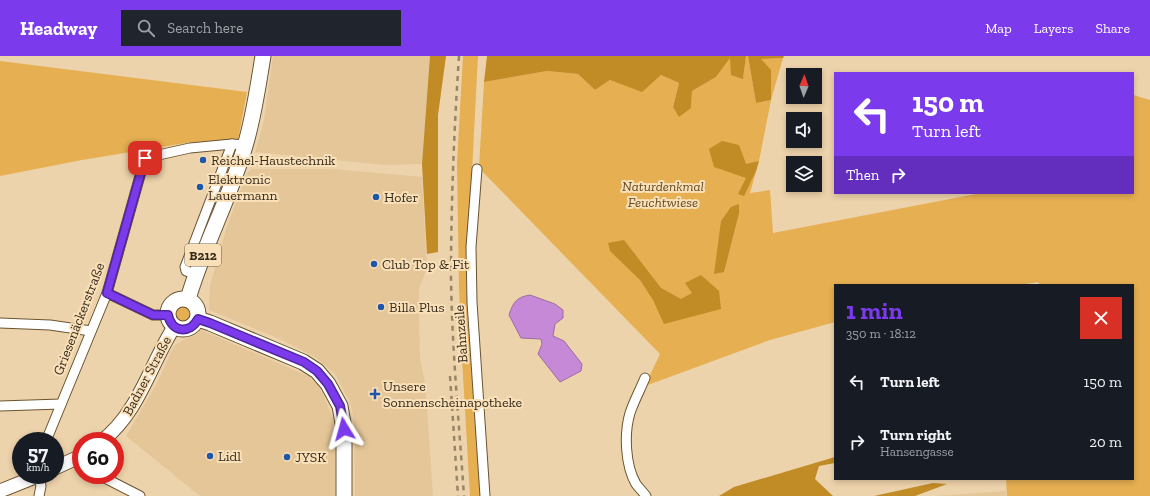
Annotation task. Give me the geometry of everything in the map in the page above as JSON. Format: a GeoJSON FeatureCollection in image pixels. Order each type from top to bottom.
{"type":"FeatureCollection","features":[{"type":"Feature","properties":{"kind":"main road","name":"B212"},"geometry":{"type":"LineString","coordinates":[[188,299],[195,274],[221,211],[239,144],[254,110],[263,56]]}},
{"type":"Feature","properties":{"kind":"main road"},"geometry":{"type":"LineString","coordinates":[[183,298],[188,299],[196,305],[199,314],[198,319],[192,327],[188,329],[178,329],[171,321],[168,310],[173,302],[183,298]]}},
{"type":"Feature","properties":{"kind":"main road"},"geometry":{"type":"LineString","coordinates":[[198,319],[304,362],[317,371],[328,384],[340,406],[344,429],[344,496]]}},
{"type":"Feature","properties":{"kind":"street","name":"Griesenäckerstraße"},"geometry":{"type":"LineString","coordinates":[[50,432],[107,293],[145,158],[190,148],[239,144]]}},
{"type":"Feature","properties":{"kind":"street","name":"Bahnzeile"},"geometry":{"type":"LineString","coordinates":[[477,169],[471,247],[485,496]]}},
{"type":"Feature","properties":{"kind":"street"},"geometry":{"type":"LineString","coordinates":[[107,293],[153,315],[171,321]]}},
{"type":"Feature","properties":{"kind":"street","name":"Badner Straße"},"geometry":{"type":"LineString","coordinates":[[112,432],[120,424],[140,393],[167,338],[171,321]]}},
{"type":"Feature","properties":{"kind":"street"},"geometry":{"type":"LineString","coordinates":[[0,324],[50,325],[91,331]]}},
{"type":"Feature","properties":{"kind":"street"},"geometry":{"type":"LineString","coordinates":[[644,378],[630,413],[627,452],[630,468],[636,483],[646,496]]}},
{"type":"Feature","properties":{"kind":"street"},"geometry":{"type":"LineString","coordinates":[[0,406],[61,404]]}},
{"type":"Feature","properties":{"kind":"street"},"geometry":{"type":"LineString","coordinates":[[0,491],[17,484]]}},
{"type":"Feature","properties":{"kind":"street"},"geometry":{"type":"LineString","coordinates":[[39,496],[41,484]]}},
{"type":"Feature","properties":{"kind":"street"},"geometry":{"type":"LineString","coordinates":[[117,484],[140,496]]}},
{"type":"Feature","properties":{"kind":"shaded area"},"geometry":{"type":"Polygon","coordinates":[[[273,56],[430,56],[422,164],[385,165],[255,152],[264,121],[273,56]]]}},
{"type":"Feature","properties":{"kind":"shaded area"},"geometry":{"type":"Polygon","coordinates":[[[430,56],[446,56],[438,115],[438,252],[427,254],[422,164],[430,56]]]}},
{"type":"Feature","properties":{"kind":"shaded area"},"geometry":{"type":"Polygon","coordinates":[[[487,56],[746,56],[743,79],[731,75],[730,58],[716,77],[692,91],[691,108],[679,117],[673,107],[679,83],[661,75],[642,92],[610,80],[595,90],[578,74],[547,71],[484,82],[487,56]]]}},
{"type":"Feature","properties":{"kind":"shaded area"},"geometry":{"type":"Polygon","coordinates":[[[748,56],[784,56],[783,58],[761,59],[771,70],[771,100],[756,103],[748,56]]]}},
{"type":"Feature","properties":{"kind":"shaded area"},"geometry":{"type":"Polygon","coordinates":[[[722,141],[739,145],[746,164],[759,161],[744,196],[738,194],[746,178],[714,167],[709,149],[722,141]]]}},
{"type":"Feature","properties":{"kind":"shaded area"},"geometry":{"type":"Polygon","coordinates":[[[252,169],[333,169],[422,177],[427,268],[419,289],[420,358],[425,383],[433,496],[355,496],[354,418],[350,402],[335,374],[315,357],[280,339],[209,310],[210,285],[227,226],[247,173],[252,169]]]}},
{"type":"Feature","properties":{"kind":"shaded area"},"geometry":{"type":"Polygon","coordinates":[[[739,204],[739,213],[724,272],[714,274],[721,221],[731,207],[739,204]]]}},
{"type":"Feature","properties":{"kind":"shaded area"},"geometry":{"type":"Polygon","coordinates":[[[624,240],[661,288],[681,299],[692,293],[685,283],[701,275],[719,291],[721,309],[664,324],[653,300],[640,280],[610,251],[608,243],[624,240]]]}},
{"type":"Feature","properties":{"kind":"shaded area"},"geometry":{"type":"Polygon","coordinates":[[[530,295],[555,304],[563,310],[563,318],[555,324],[553,336],[564,341],[582,364],[581,371],[560,382],[538,354],[542,344],[541,339],[521,338],[509,315],[516,301],[522,297],[530,295]]]}},
{"type":"Feature","properties":{"kind":"shaded area"},"geometry":{"type":"Polygon","coordinates":[[[201,330],[308,376],[317,384],[324,396],[333,419],[335,444],[335,496],[200,496],[126,436],[156,385],[174,346],[185,339],[196,335],[201,330]]]}},
{"type":"Feature","properties":{"kind":"shaded area"},"geometry":{"type":"Polygon","coordinates":[[[834,457],[834,463],[819,466],[815,479],[833,496],[719,496],[734,487],[834,457]]]}},
{"type":"Feature","properties":{"kind":"shaded area"},"geometry":{"type":"Polygon","coordinates":[[[933,483],[947,484],[915,496],[874,496],[933,483]]]}},
{"type":"Feature","properties":{"kind":"shaded area"},"geometry":{"type":"Polygon","coordinates":[[[1006,491],[1006,496],[936,496],[1006,491]]]}},
{"type":"Feature","properties":{"kind":"green space"},"geometry":{"type":"Polygon","coordinates":[[[463,56],[478,56],[466,287],[481,496],[470,496],[459,287],[457,163],[463,56]]]}},
{"type":"Feature","properties":{"kind":"green space","name":"Naturdenkmal Feuchtwiese"},"geometry":{"type":"Polygon","coordinates":[[[746,56],[748,56],[756,103],[771,100],[759,161],[750,193],[770,190],[773,233],[976,194],[1134,194],[1134,95],[1150,100],[1150,496],[1007,496],[1006,480],[1134,480],[1134,284],[1039,284],[1038,282],[1026,284],[834,284],[834,322],[770,340],[645,386],[660,354],[479,168],[484,82],[547,71],[578,74],[595,90],[610,80],[642,91],[661,75],[679,83],[673,107],[691,108],[692,91],[716,77],[730,57],[743,78],[746,56]]]}},
{"type":"Feature","properties":{"kind":"green space"},"geometry":{"type":"Polygon","coordinates":[[[783,58],[771,100],[761,59],[783,58]]]}},
{"type":"Feature","properties":{"kind":"green space"},"geometry":{"type":"Polygon","coordinates":[[[0,61],[247,92],[238,140],[192,142],[82,160],[0,176],[0,61]]]}},
{"type":"Feature","properties":{"kind":"green space"},"geometry":{"type":"Polygon","coordinates":[[[183,304],[190,307],[193,314],[190,321],[183,324],[176,321],[173,314],[176,307],[183,304]]]}},
{"type":"Feature","properties":{"kind":"railway"},"geometry":{"type":"LineString","coordinates":[[459,56],[453,167],[451,278],[454,359],[464,496]]}},
{"type":"Feature","properties":{"kind":"railway"},"geometry":{"type":"LineString","coordinates":[[450,376],[458,496]]}},
{"type":"Feature","properties":{"kind":"place","name":"Reichel-Haustechnik"},"geometry":{"type":"Point","coordinates":[203,160]}},
{"type":"Feature","properties":{"kind":"place","name":"Elektronic Lauermann"},"geometry":{"type":"Point","coordinates":[200,187]}},
{"type":"Feature","properties":{"kind":"place","name":"Hofer"},"geometry":{"type":"Point","coordinates":[376,197]}},
{"type":"Feature","properties":{"kind":"place","name":"Club Top & Fit"},"geometry":{"type":"Point","coordinates":[374,264]}},
{"type":"Feature","properties":{"kind":"place","name":"Billa Plus"},"geometry":{"type":"Point","coordinates":[381,307]}},
{"type":"Feature","properties":{"kind":"place","name":"Unsere Sonnenscheinapotheke"},"geometry":{"type":"Point","coordinates":[375,394]}},
{"type":"Feature","properties":{"kind":"place","name":"Lidl"},"geometry":{"type":"Point","coordinates":[210,456]}},
{"type":"Feature","properties":{"kind":"place","name":"JYSK"},"geometry":{"type":"Point","coordinates":[287,457]}},
{"type":"Feature","properties":{"kind":"route"},"geometry":{"type":"LineString","coordinates":[[145,158],[107,293],[153,315],[168,315],[171,324],[178,329],[183,330],[192,327],[198,319],[304,362],[317,371],[328,384],[340,406],[344,429]]}}]}
